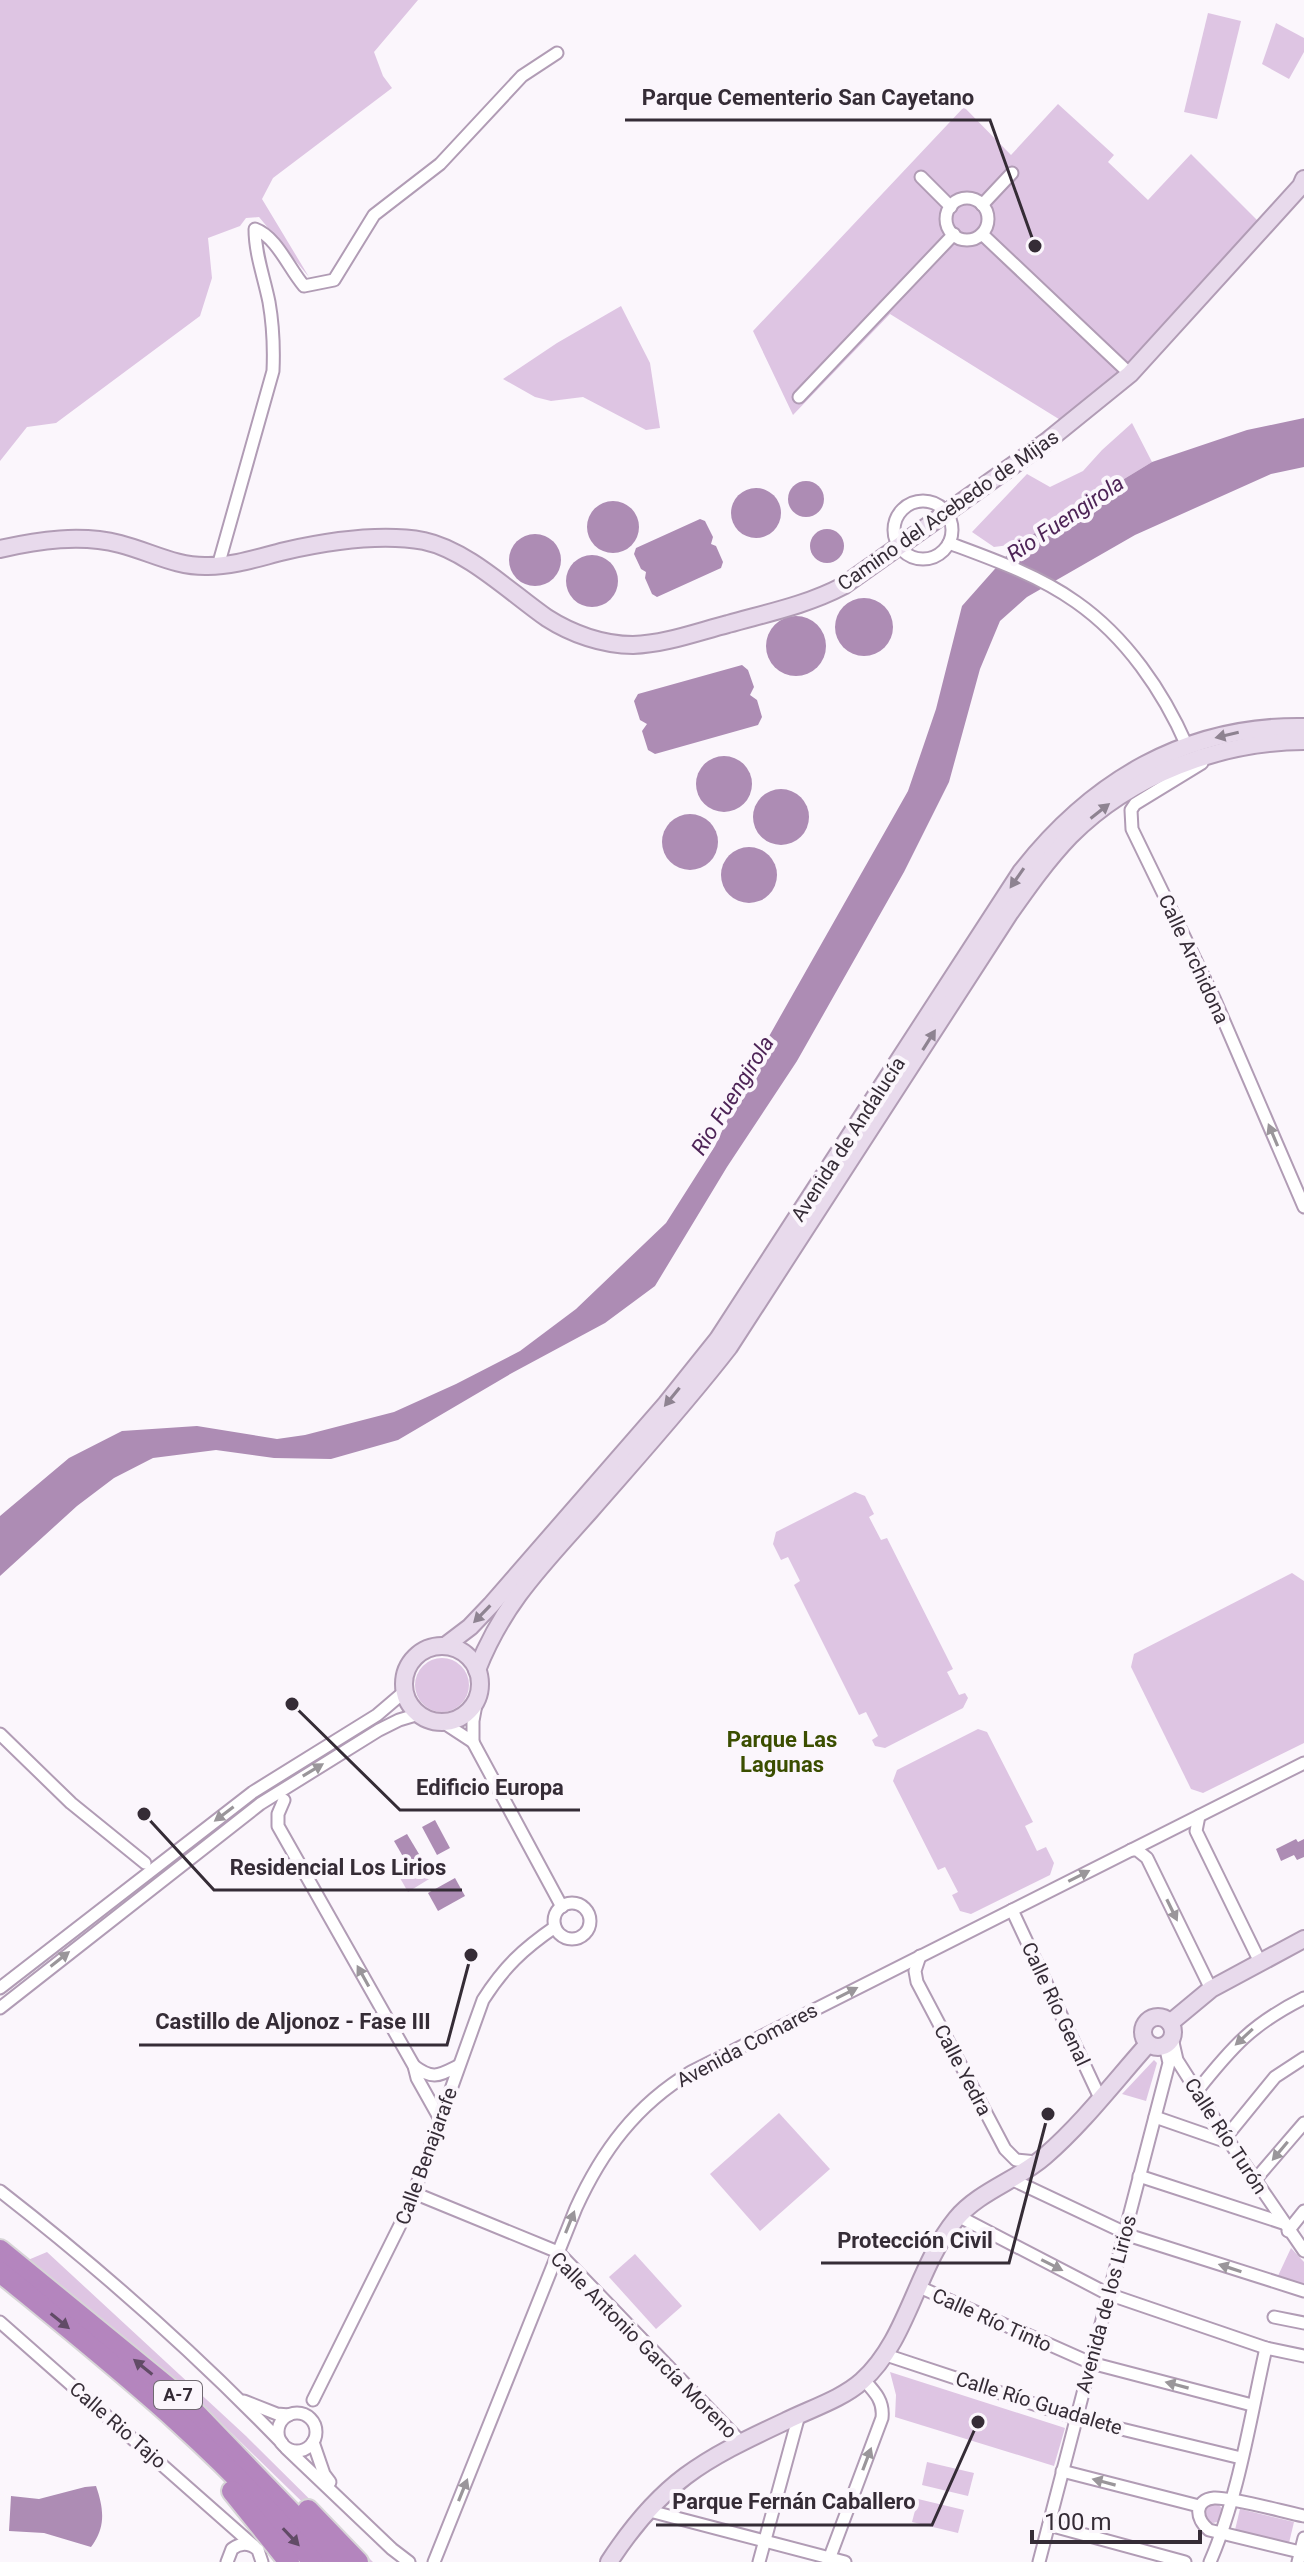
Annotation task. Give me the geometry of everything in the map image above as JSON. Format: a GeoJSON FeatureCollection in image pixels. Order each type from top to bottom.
{"type":"FeatureCollection","features":[{"type":"Feature","properties":{"kind":"highway","name":"A-7"},"geometry":{"type":"LineString","coordinates":[[0,2250],[181,2398],[335,2562]]}},
{"type":"Feature","properties":{"kind":"highway","name":"A-7"},"geometry":{"type":"LineString","coordinates":[[0,2272],[178,2421],[237,2478],[313,2562]]}},
{"type":"Feature","properties":{"kind":"highway"},"geometry":{"type":"LineString","coordinates":[[181,2398],[223,2428],[358,2562]]}},
{"type":"Feature","properties":{"kind":"highway"},"geometry":{"type":"LineString","coordinates":[[178,2421],[289,2562]]}},
{"type":"Feature","properties":{"kind":"street"},"geometry":{"type":"LineString","coordinates":[[218,566],[273,371],[271,318],[255,245],[255,229],[266,233],[304,286],[334,280],[374,215],[440,164],[522,76],[557,53]]}},
{"type":"Feature","properties":{"kind":"street"},"geometry":{"type":"LineString","coordinates":[[982,205],[1012,173]]}},
{"type":"Feature","properties":{"kind":"street"},"geometry":{"type":"LineString","coordinates":[[921,177],[951,207]]}},
{"type":"Feature","properties":{"kind":"street","name":"Camino del Acebedo de Mijas"},"geometry":{"type":"LineString","coordinates":[[0,549],[57,540],[98,540],[174,563],[218,566],[316,544],[378,539],[425,542],[453,552],[568,630],[609,643],[632,645],[679,637],[810,601],[843,586],[946,514],[1056,435],[1130,374],[1301,186],[1304,179]]}},
{"type":"Feature","properties":{"kind":"street"},"geometry":{"type":"LineString","coordinates":[[975,198],[982,205],[987,211],[988,227],[976,239],[959,240],[948,228],[947,212],[958,200],[975,198]]}},
{"type":"Feature","properties":{"kind":"street"},"geometry":{"type":"LineString","coordinates":[[799,397],[954,234]]}},
{"type":"Feature","properties":{"kind":"street"},"geometry":{"type":"LineString","coordinates":[[982,234],[1130,374]]}},
{"type":"Feature","properties":{"kind":"street"},"geometry":{"type":"LineString","coordinates":[[927,502],[940,507],[950,521],[949,543],[944,550],[923,559],[908,555],[899,546],[894,532],[895,522],[909,505],[927,502]]}},
{"type":"Feature","properties":{"kind":"street"},"geometry":{"type":"LineString","coordinates":[[949,543],[1052,587],[1078,603],[1110,632],[1154,684],[1187,746]]}},
{"type":"Feature","properties":{"kind":"street","name":"Avenida de Andalucía"},"geometry":{"type":"LineString","coordinates":[[445,1646],[470,1627],[499,1596],[658,1415],[718,1339],[997,907],[1041,845],[1073,813],[1109,785],[1156,759],[1187,746],[1245,731],[1304,727]]}},
{"type":"Feature","properties":{"kind":"street","name":"Avenida de Andalucía"},"geometry":{"type":"LineString","coordinates":[[477,1670],[488,1640],[516,1595],[677,1414],[729,1347],[1009,914],[1051,857],[1071,835],[1118,797],[1163,771],[1220,752],[1304,741]]}},
{"type":"Feature","properties":{"kind":"street","name":"Calle Archidona"},"geometry":{"type":"LineString","coordinates":[[1220,752],[1135,804],[1131,810],[1132,829],[1214,998],[1304,1207]]}},
{"type":"Feature","properties":{"kind":"street"},"geometry":{"type":"LineString","coordinates":[[473,1742],[444,1723],[424,1719],[414,1711],[404,1692],[405,1674],[420,1653],[445,1646],[468,1656],[477,1670],[480,1688],[473,1721],[473,1742],[562,1907]]}},
{"type":"Feature","properties":{"kind":"street"},"geometry":{"type":"LineString","coordinates":[[0,1988],[253,1792],[377,1715],[404,1692]]}},
{"type":"Feature","properties":{"kind":"street"},"geometry":{"type":"LineString","coordinates":[[444,1723],[462,1717],[477,1699]]}},
{"type":"Feature","properties":{"kind":"street"},"geometry":{"type":"LineString","coordinates":[[0,2008],[260,1804],[379,1730],[419,1714]]}},
{"type":"Feature","properties":{"kind":"street"},"geometry":{"type":"LineString","coordinates":[[0,1734],[71,1803],[145,1863]]}},
{"type":"Feature","properties":{"kind":"street","name":"Avenida Comares"},"geometry":{"type":"LineString","coordinates":[[434,2562],[593,2171],[611,2143],[634,2117],[691,2072],[1304,1763]]}},
{"type":"Feature","properties":{"kind":"street"},"geometry":{"type":"LineString","coordinates":[[284,1800],[278,1814],[278,1826],[414,2066],[417,2078],[440,2119]]}},
{"type":"Feature","properties":{"kind":"street"},"geometry":{"type":"LineString","coordinates":[[1199,1816],[1195,1825],[1197,1834],[1260,1962]]}},
{"type":"Feature","properties":{"kind":"street"},"geometry":{"type":"LineString","coordinates":[[1130,1850],[1137,1850],[1147,1858],[1211,1989]]}},
{"type":"Feature","properties":{"kind":"street"},"geometry":{"type":"LineString","coordinates":[[579,1905],[588,1914],[589,1926],[583,1935],[573,1939],[562,1936],[555,1927],[555,1916],[562,1907],[579,1905]]}},
{"type":"Feature","properties":{"kind":"street","name":"Calle Río Genal"},"geometry":{"type":"LineString","coordinates":[[1012,1910],[1100,2098]]}},
{"type":"Feature","properties":{"kind":"street","name":"Calle Benajarafe"},"geometry":{"type":"LineString","coordinates":[[312,2420],[313,2400],[393,2245],[483,2000],[498,1976],[517,1955],[555,1927]]}},
{"type":"Feature","properties":{"kind":"street"},"geometry":{"type":"LineString","coordinates":[[609,2562],[646,2510],[691,2470],[864,2380],[886,2355],[941,2239],[958,2216],[1037,2162],[1211,1989],[1304,1939]]}},
{"type":"Feature","properties":{"kind":"street","name":"Calle Yedra"},"geometry":{"type":"LineString","coordinates":[[920,1956],[915,1971],[917,1982],[1005,2149],[1016,2160],[1037,2162]]}},
{"type":"Feature","properties":{"kind":"street"},"geometry":{"type":"LineString","coordinates":[[1197,2091],[1242,2037],[1274,2013],[1304,1998]]}},
{"type":"Feature","properties":{"kind":"street","name":"Calle Río Turón"},"geometry":{"type":"LineString","coordinates":[[1164,2037],[1228,2140],[1304,2251]]}},
{"type":"Feature","properties":{"kind":"street","name":"Avenida de los Lirios"},"geometry":{"type":"LineString","coordinates":[[1039,2562],[1169,2063],[1164,2037]]}},
{"type":"Feature","properties":{"kind":"street"},"geometry":{"type":"LineString","coordinates":[[1155,2117],[1228,2140],[1275,2077],[1304,2058]]}},
{"type":"Feature","properties":{"kind":"street"},"geometry":{"type":"LineString","coordinates":[[414,2066],[425,2074],[439,2075],[458,2066]]}},
{"type":"Feature","properties":{"kind":"street"},"geometry":{"type":"LineString","coordinates":[[1255,2180],[1304,2123]]}},
{"type":"Feature","properties":{"kind":"street"},"geometry":{"type":"LineString","coordinates":[[1139,2176],[1286,2227],[1304,2211]]}},
{"type":"Feature","properties":{"kind":"street"},"geometry":{"type":"LineString","coordinates":[[1011,2179],[1125,2232],[1304,2291]]}},
{"type":"Feature","properties":{"kind":"street"},"geometry":{"type":"LineString","coordinates":[[0,2191],[124,2293],[240,2399],[284,2445],[409,2562]]}},
{"type":"Feature","properties":{"kind":"street","name":"Calle Antonio García Moreno"},"geometry":{"type":"LineString","coordinates":[[414,2193],[558,2252],[741,2442]]}},
{"type":"Feature","properties":{"kind":"street"},"geometry":{"type":"LineString","coordinates":[[958,2216],[1108,2294],[1266,2348],[1304,2356]]}},
{"type":"Feature","properties":{"kind":"street","name":"Calle Río Tinto"},"geometry":{"type":"LineString","coordinates":[[917,2286],[1091,2363],[1252,2405]]}},
{"type":"Feature","properties":{"kind":"street"},"geometry":{"type":"LineString","coordinates":[[1274,2317],[1304,2323]]}},
{"type":"Feature","properties":{"kind":"street","name":"Calle Rio Tajo"},"geometry":{"type":"LineString","coordinates":[[0,2322],[235,2528],[258,2550],[262,2562]]}},
{"type":"Feature","properties":{"kind":"street"},"geometry":{"type":"LineString","coordinates":[[1210,2562],[1231,2501],[1266,2348]]}},
{"type":"Feature","properties":{"kind":"street","name":"Calle Río Guadalete"},"geometry":{"type":"LineString","coordinates":[[886,2355],[1076,2418],[1241,2458]]}},
{"type":"Feature","properties":{"kind":"street"},"geometry":{"type":"LineString","coordinates":[[829,2560],[882,2418],[880,2399],[864,2380]]}},
{"type":"Feature","properties":{"kind":"street"},"geometry":{"type":"LineString","coordinates":[[240,2399],[277,2414],[302,2414],[312,2420],[316,2431],[313,2442],[299,2451],[284,2445],[278,2431],[280,2425],[292,2415]]}},
{"type":"Feature","properties":{"kind":"street","name":"Calle Benajarafe"},"geometry":{"type":"LineString","coordinates":[[292,2415],[313,2400]]}},
{"type":"Feature","properties":{"kind":"street"},"geometry":{"type":"LineString","coordinates":[[759,2562],[799,2415]]}},
{"type":"Feature","properties":{"kind":"street"},"geometry":{"type":"LineString","coordinates":[[313,2442],[324,2474],[339,2496]]}},
{"type":"Feature","properties":{"kind":"street"},"geometry":{"type":"LineString","coordinates":[[1062,2471],[1199,2506],[1211,2499],[1304,2516]]}},
{"type":"Feature","properties":{"kind":"street"},"geometry":{"type":"LineString","coordinates":[[1199,2506],[1201,2524],[1222,2534],[1301,2556],[1304,2538]]}},
{"type":"Feature","properties":{"kind":"street"},"geometry":{"type":"LineString","coordinates":[[646,2510],[845,2562]]}},
{"type":"Feature","properties":{"kind":"street"},"geometry":{"type":"LineString","coordinates":[[1049,2525],[1185,2562]]}},
{"type":"Feature","properties":{"kind":"street"},"geometry":{"type":"LineString","coordinates":[[227,2562],[235,2528]]}},
{"type":"Feature","properties":{"kind":"street"},"geometry":{"type":"LineString","coordinates":[[232,2549],[242,2544],[254,2546]]}},
{"type":"Feature","properties":{"kind":"shaded area"},"geometry":{"type":"Polygon","coordinates":[[[0,0],[418,0],[374,52],[383,76],[392,88],[273,178],[262,199],[309,277],[259,217],[246,218],[240,226],[208,238],[212,278],[200,316],[56,423],[27,427],[0,461],[0,0]]]}},
{"type":"Feature","properties":{"kind":"shaded area"},"geometry":{"type":"Polygon","coordinates":[[[1208,13],[1241,21],[1217,119],[1184,112],[1208,13]]]}},
{"type":"Feature","properties":{"kind":"shaded area"},"geometry":{"type":"Polygon","coordinates":[[[1276,23],[1304,38],[1304,52],[1289,79],[1262,64],[1276,23]]]}},
{"type":"Feature","properties":{"kind":"shaded area"},"geometry":{"type":"Polygon","coordinates":[[[1058,104],[1114,155],[1108,162],[1148,200],[1191,154],[1259,222],[1124,371],[1062,421],[890,314],[793,415],[753,331],[964,107],[1011,155],[1058,104]]]}},
{"type":"Feature","properties":{"kind":"shaded area"},"geometry":{"type":"Polygon","coordinates":[[[621,306],[650,363],[660,428],[646,430],[583,397],[551,401],[535,397],[503,379],[557,343],[621,306]]]}},
{"type":"Feature","properties":{"kind":"shaded area"},"geometry":{"type":"Polygon","coordinates":[[[1132,423],[1152,462],[1017,544],[994,547],[972,532],[1027,474],[1050,487],[1083,471],[1132,423]]]}},
{"type":"Feature","properties":{"kind":"shaded area"},"geometry":{"type":"Polygon","coordinates":[[[855,1492],[865,1496],[874,1514],[869,1517],[881,1540],[887,1538],[953,1669],[947,1672],[959,1695],[965,1693],[968,1698],[963,1708],[885,1748],[875,1746],[872,1740],[878,1736],[866,1712],[859,1715],[794,1585],[800,1581],[788,1557],[781,1560],[773,1544],[776,1532],[855,1492]]]}},
{"type":"Feature","properties":{"kind":"shaded area"},"geometry":{"type":"Polygon","coordinates":[[[1292,1573],[1304,1581],[1304,1743],[1203,1793],[1191,1789],[1131,1667],[1134,1654],[1292,1573]]]}},
{"type":"Feature","properties":{"kind":"shaded area"},"geometry":{"type":"Polygon","coordinates":[[[442,1658],[461,1666],[469,1685],[461,1704],[442,1712],[423,1704],[415,1685],[423,1666],[442,1658]]]}},
{"type":"Feature","properties":{"kind":"shaded area"},"geometry":{"type":"Polygon","coordinates":[[[978,1729],[987,1732],[1033,1822],[1025,1826],[1037,1851],[1046,1847],[1054,1863],[1050,1875],[971,1914],[960,1911],[952,1895],[958,1892],[945,1867],[938,1870],[893,1781],[897,1770],[978,1729]]]}},
{"type":"Feature","properties":{"kind":"shaded area"},"geometry":{"type":"Polygon","coordinates":[[[426,1862],[434,1876],[408,1892],[400,1878],[426,1862]]]}},
{"type":"Feature","properties":{"kind":"shaded area"},"geometry":{"type":"Polygon","coordinates":[[[1154,2060],[1157,2063],[1146,2101],[1122,2094],[1154,2060]]]}},
{"type":"Feature","properties":{"kind":"shaded area"},"geometry":{"type":"Polygon","coordinates":[[[779,2113],[830,2169],[760,2231],[710,2174],[779,2113]]]}},
{"type":"Feature","properties":{"kind":"shaded area"},"geometry":{"type":"Polygon","coordinates":[[[1291,2248],[1304,2262],[1304,2286],[1277,2278],[1291,2248]]]}},
{"type":"Feature","properties":{"kind":"shaded area"},"geometry":{"type":"Polygon","coordinates":[[[47,2252],[246,2436],[373,2562],[364,2562],[179,2382],[28,2260],[47,2252]]]}},
{"type":"Feature","properties":{"kind":"shaded area"},"geometry":{"type":"Polygon","coordinates":[[[635,2254],[682,2306],[656,2329],[609,2277],[635,2254]]]}},
{"type":"Feature","properties":{"kind":"shaded area"},"geometry":{"type":"Polygon","coordinates":[[[890,2372],[1065,2428],[1054,2466],[895,2417],[896,2395],[890,2372]]]}},
{"type":"Feature","properties":{"kind":"shaded area"},"geometry":{"type":"Polygon","coordinates":[[[927,2462],[974,2473],[968,2496],[922,2485],[927,2462]]]}},
{"type":"Feature","properties":{"kind":"shaded area"},"geometry":{"type":"Polygon","coordinates":[[[918,2499],[964,2510],[958,2533],[912,2522],[918,2499]]]}},
{"type":"Feature","properties":{"kind":"shaded area"},"geometry":{"type":"Polygon","coordinates":[[[1213,2503],[1220,2506],[1223,2513],[1220,2520],[1213,2523],[1206,2520],[1203,2513],[1206,2506],[1213,2503]]]}},
{"type":"Feature","properties":{"kind":"shaded area"},"geometry":{"type":"Polygon","coordinates":[[[1240,2509],[1294,2522],[1289,2543],[1235,2530],[1240,2509]]]}},
{"type":"Feature","properties":{"kind":"water","name":"Rio Fuengirola"},"geometry":{"type":"Polygon","coordinates":[[[1304,418],[1304,467],[1271,474],[1135,535],[1027,597],[1000,621],[980,669],[949,782],[904,872],[797,1061],[727,1167],[655,1286],[605,1323],[398,1440],[331,1459],[274,1458],[216,1450],[153,1458],[114,1478],[77,1506],[0,1576],[0,1516],[69,1458],[122,1431],[197,1426],[277,1439],[394,1412],[520,1351],[576,1309],[666,1223],[715,1146],[755,1061],[908,791],[936,709],[962,606],[1017,544],[1152,462],[1247,430],[1304,418]]]}},
{"type":"Feature","properties":{"kind":"water"},"geometry":{"type":"Polygon","coordinates":[[[806,481],[818,487],[824,499],[818,511],[806,517],[794,511],[788,499],[794,487],[806,481]]]}},
{"type":"Feature","properties":{"kind":"water"},"geometry":{"type":"Polygon","coordinates":[[[756,488],[774,495],[781,513],[774,531],[756,538],[738,531],[731,513],[738,495],[756,488]]]}},
{"type":"Feature","properties":{"kind":"water"},"geometry":{"type":"Polygon","coordinates":[[[613,501],[631,509],[639,527],[631,545],[613,553],[595,545],[587,527],[595,509],[613,501]]]}},
{"type":"Feature","properties":{"kind":"water"},"geometry":{"type":"Polygon","coordinates":[[[700,519],[705,521],[713,537],[711,544],[716,546],[723,562],[721,568],[657,597],[652,594],[645,578],[646,572],[641,569],[634,554],[636,548],[700,519]]]}},
{"type":"Feature","properties":{"kind":"water"},"geometry":{"type":"Polygon","coordinates":[[[827,529],[839,534],[844,546],[839,558],[827,563],[815,558],[810,546],[815,534],[827,529]]]}},
{"type":"Feature","properties":{"kind":"water"},"geometry":{"type":"Polygon","coordinates":[[[535,534],[553,542],[561,560],[553,578],[535,586],[517,578],[509,560],[517,542],[535,534]]]}},
{"type":"Feature","properties":{"kind":"water"},"geometry":{"type":"Polygon","coordinates":[[[592,555],[610,563],[618,581],[610,599],[592,607],[574,599],[566,581],[574,563],[592,555]]]}},
{"type":"Feature","properties":{"kind":"water"},"geometry":{"type":"Polygon","coordinates":[[[864,598],[875,600],[884,607],[891,616],[891,638],[884,647],[875,654],[864,656],[853,654],[844,647],[837,638],[835,627],[837,616],[844,607],[853,600],[864,598]]]}},
{"type":"Feature","properties":{"kind":"water"},"geometry":{"type":"Polygon","coordinates":[[[796,616],[808,618],[817,625],[824,634],[824,658],[817,667],[808,674],[796,676],[784,674],[775,667],[768,658],[766,646],[768,634],[775,625],[784,618],[796,616]]]}},
{"type":"Feature","properties":{"kind":"water"},"geometry":{"type":"Polygon","coordinates":[[[742,665],[748,670],[754,687],[750,695],[757,700],[762,717],[758,725],[655,754],[648,750],[642,731],[647,724],[640,720],[634,701],[638,694],[742,665]]]}},
{"type":"Feature","properties":{"kind":"water"},"geometry":{"type":"Polygon","coordinates":[[[724,756],[744,764],[752,784],[744,804],[724,812],[704,804],[696,784],[704,764],[724,756]]]}},
{"type":"Feature","properties":{"kind":"water"},"geometry":{"type":"Polygon","coordinates":[[[781,789],[801,797],[809,817],[801,837],[781,845],[761,837],[753,817],[761,797],[781,789]]]}},
{"type":"Feature","properties":{"kind":"water"},"geometry":{"type":"Polygon","coordinates":[[[690,814],[710,822],[718,842],[710,862],[690,870],[670,862],[662,842],[670,822],[690,814]]]}},
{"type":"Feature","properties":{"kind":"water"},"geometry":{"type":"Polygon","coordinates":[[[749,847],[769,855],[777,875],[769,895],[749,903],[729,895],[721,875],[729,855],[749,847]]]}},
{"type":"Feature","properties":{"kind":"water"},"geometry":{"type":"Polygon","coordinates":[[[435,1820],[450,1848],[437,1855],[422,1827],[435,1820]]]}},
{"type":"Feature","properties":{"kind":"water"},"geometry":{"type":"Polygon","coordinates":[[[407,1834],[422,1859],[409,1867],[394,1841],[407,1834]]]}},
{"type":"Feature","properties":{"kind":"water"},"geometry":{"type":"Polygon","coordinates":[[[1296,1839],[1298,1842],[1304,1839],[1304,1857],[1297,1860],[1294,1855],[1281,1861],[1276,1849],[1296,1839]]]}},
{"type":"Feature","properties":{"kind":"water"},"geometry":{"type":"Polygon","coordinates":[[[455,1878],[465,1896],[438,1911],[428,1893],[455,1878]]]}},
{"type":"Feature","properties":{"kind":"water"},"geometry":{"type":"Polygon","coordinates":[[[96,2486],[102,2518],[91,2547],[44,2533],[9,2531],[11,2496],[39,2499],[96,2486]]]}},
{"type":"Feature","properties":{"kind":"place","name":"Parque Cementerio San Cayetano"},"geometry":{"type":"Point","coordinates":[1035,246]}},
{"type":"Feature","properties":{"kind":"place","name":"Edificio Europa"},"geometry":{"type":"Point","coordinates":[292,1704]}},
{"type":"Feature","properties":{"kind":"place","name":"Residencial Los Lirios"},"geometry":{"type":"Point","coordinates":[144,1814]}},
{"type":"Feature","properties":{"kind":"place","name":"Castillo de Aljonoz - Fase III"},"geometry":{"type":"Point","coordinates":[471,1955]}},
{"type":"Feature","properties":{"kind":"place","name":"Protección Civil"},"geometry":{"type":"Point","coordinates":[1048,2114]}},
{"type":"Feature","properties":{"kind":"place","name":"Parque Fernán Caballero"},"geometry":{"type":"Point","coordinates":[978,2422]}},
{"type":"Feature","properties":{"kind":"district","name":"Parque Las Lagunas"},"geometry":{"type":"Point","coordinates":[782,1752]}}]}
